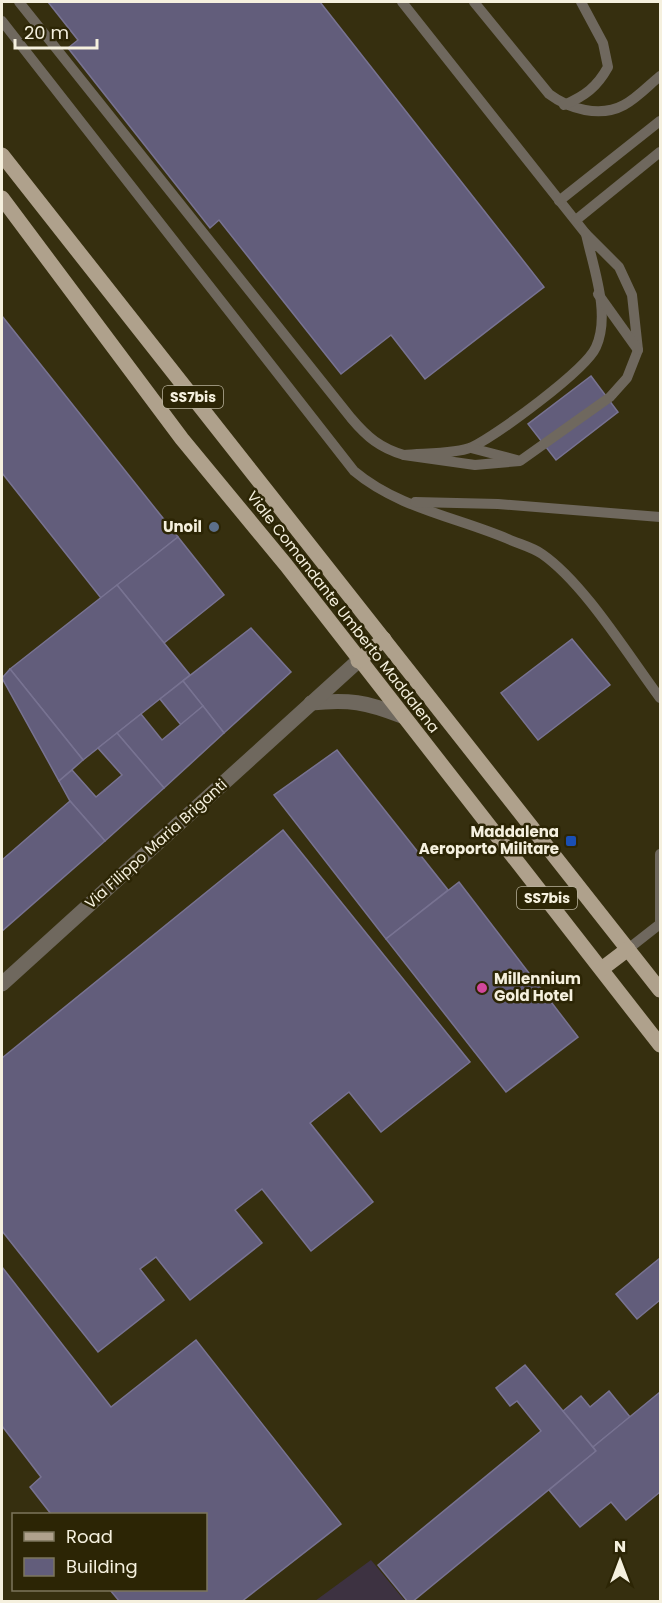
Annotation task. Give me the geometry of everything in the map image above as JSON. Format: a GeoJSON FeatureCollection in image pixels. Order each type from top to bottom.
{"type":"FeatureCollection","features":[{"type":"Feature","properties":{"kind":"main road","name":"Viale Comandante Umberto Maddalena"},"geometry":{"type":"LineString","coordinates":[[2,155],[660,990]]}},
{"type":"Feature","properties":{"kind":"main road","name":"Viale Comandante Umberto Maddalena"},"geometry":{"type":"LineString","coordinates":[[2,198],[182,439],[286,565],[402,716],[603,968],[660,1045]]}},
{"type":"Feature","properties":{"kind":"main road"},"geometry":{"type":"LineString","coordinates":[[358,660],[384,639]]}},
{"type":"Feature","properties":{"kind":"main road"},"geometry":{"type":"LineString","coordinates":[[603,968],[628,949]]}},
{"type":"Feature","properties":{"kind":"street","name":"Via Filippo Maria Briganti"},"geometry":{"type":"LineString","coordinates":[[2,984],[358,660]]}},
{"type":"Feature","properties":{"kind":"street"},"geometry":{"type":"LineString","coordinates":[[311,704],[345,700],[375,706],[402,716]]}},
{"type":"Feature","properties":{"kind":"lane"},"geometry":{"type":"LineString","coordinates":[[19,2],[367,437],[385,449],[404,455],[475,465],[520,461],[610,397],[627,378],[638,350],[632,295],[619,267],[586,234],[402,2]]}},
{"type":"Feature","properties":{"kind":"lane"},"geometry":{"type":"LineString","coordinates":[[474,2],[549,94],[564,105],[595,111],[610,110],[624,105],[660,76]]}},
{"type":"Feature","properties":{"kind":"lane"},"geometry":{"type":"LineString","coordinates":[[564,105],[584,97],[599,83],[608,67],[603,43],[581,2]]}},
{"type":"Feature","properties":{"kind":"lane"},"geometry":{"type":"LineString","coordinates":[[2,21],[340,454],[373,487],[406,502],[540,552],[568,576],[660,698]]}},
{"type":"Feature","properties":{"kind":"lane"},"geometry":{"type":"LineString","coordinates":[[559,201],[660,121]]}},
{"type":"Feature","properties":{"kind":"lane"},"geometry":{"type":"LineString","coordinates":[[576,220],[660,153]]}},
{"type":"Feature","properties":{"kind":"lane"},"geometry":{"type":"LineString","coordinates":[[471,448],[511,422],[581,366],[596,347],[601,324],[598,294],[586,234]]}},
{"type":"Feature","properties":{"kind":"lane"},"geometry":{"type":"LineString","coordinates":[[598,294],[638,350]]}},
{"type":"Feature","properties":{"kind":"lane"},"geometry":{"type":"LineString","coordinates":[[404,455],[471,448],[520,461]]}},
{"type":"Feature","properties":{"kind":"lane"},"geometry":{"type":"LineString","coordinates":[[406,502],[498,504],[660,517]]}},
{"type":"Feature","properties":{"kind":"lane"},"geometry":{"type":"LineString","coordinates":[[628,949],[660,926],[660,854]]}},
{"type":"Feature","properties":{"kind":"shaded area"},"geometry":{"type":"Polygon","coordinates":[[[371,1560],[405,1601],[315,1601],[371,1560]]]}},
{"type":"Feature","properties":{"kind":"building"},"geometry":{"type":"Polygon","coordinates":[[[48,2],[320,2],[544,287],[425,379],[391,335],[341,374],[219,220],[210,228],[68,48],[78,40],[48,2]]]}},
{"type":"Feature","properties":{"kind":"building"},"geometry":{"type":"Polygon","coordinates":[[[2,316],[178,537],[101,598],[2,473],[2,316]]]}},
{"type":"Feature","properties":{"kind":"building"},"geometry":{"type":"Polygon","coordinates":[[[591,376],[618,412],[556,460],[528,424],[591,376]]]}},
{"type":"Feature","properties":{"kind":"building"},"geometry":{"type":"Polygon","coordinates":[[[178,537],[224,595],[164,643],[117,585],[178,537]]]}},
{"type":"Feature","properties":{"kind":"building"},"geometry":{"type":"Polygon","coordinates":[[[117,585],[190,675],[83,760],[10,669],[117,585]]]}},
{"type":"Feature","properties":{"kind":"building"},"geometry":{"type":"Polygon","coordinates":[[[251,628],[291,672],[224,733],[183,681],[251,628]]]}},
{"type":"Feature","properties":{"kind":"building"},"geometry":{"type":"Polygon","coordinates":[[[572,639],[610,685],[538,740],[501,693],[572,639]]]}},
{"type":"Feature","properties":{"kind":"building"},"geometry":{"type":"Polygon","coordinates":[[[10,669],[83,760],[59,781],[2,678],[10,669]]]}},
{"type":"Feature","properties":{"kind":"building"},"geometry":{"type":"Polygon","coordinates":[[[183,681],[203,706],[181,725],[160,699],[183,681]]]}},
{"type":"Feature","properties":{"kind":"building"},"geometry":{"type":"Polygon","coordinates":[[[203,706],[224,733],[164,788],[117,733],[141,714],[162,740],[203,706]]]}},
{"type":"Feature","properties":{"kind":"building"},"geometry":{"type":"Polygon","coordinates":[[[117,733],[164,788],[105,841],[70,801],[59,781],[72,770],[96,797],[122,775],[98,748],[117,733]]]}},
{"type":"Feature","properties":{"kind":"building"},"geometry":{"type":"Polygon","coordinates":[[[337,750],[448,890],[386,939],[274,795],[337,750]]]}},
{"type":"Feature","properties":{"kind":"building"},"geometry":{"type":"Polygon","coordinates":[[[70,801],[105,841],[2,931],[2,860],[70,801]]]}},
{"type":"Feature","properties":{"kind":"building"},"geometry":{"type":"Polygon","coordinates":[[[283,830],[470,1062],[381,1132],[349,1092],[310,1123],[373,1202],[311,1251],[262,1189],[235,1210],[262,1243],[190,1300],[156,1257],[140,1269],[164,1300],[98,1352],[2,1231],[2,1058],[283,830]]]}},
{"type":"Feature","properties":{"kind":"building","name":"Millennium Gold Hotel"},"geometry":{"type":"Polygon","coordinates":[[[459,882],[578,1037],[506,1092],[386,939],[459,882]]]}},
{"type":"Feature","properties":{"kind":"building"},"geometry":{"type":"Polygon","coordinates":[[[660,1258],[660,1300],[637,1319],[616,1294],[660,1258]]]}},
{"type":"Feature","properties":{"kind":"building"},"geometry":{"type":"Polygon","coordinates":[[[2,1267],[111,1407],[196,1340],[341,1524],[241,1602],[120,1602],[111,1591],[207,1591],[207,1513],[50,1513],[30,1487],[41,1477],[2,1426],[2,1267]]]}},
{"type":"Feature","properties":{"kind":"building"},"geometry":{"type":"Polygon","coordinates":[[[525,1365],[596,1451],[412,1602],[408,1602],[378,1565],[541,1431],[517,1401],[510,1406],[496,1388],[525,1365]]]}},
{"type":"Feature","properties":{"kind":"building"},"geometry":{"type":"Polygon","coordinates":[[[609,1391],[630,1417],[593,1447],[563,1411],[581,1396],[590,1407],[609,1391]]]}},
{"type":"Feature","properties":{"kind":"building"},"geometry":{"type":"Polygon","coordinates":[[[660,1392],[660,1492],[626,1520],[611,1502],[580,1527],[549,1490],[596,1451],[593,1447],[660,1392]]]}},
{"type":"Feature","properties":{"kind":"place","name":"Unoil"},"geometry":{"type":"Point","coordinates":[214,527]}},
{"type":"Feature","properties":{"kind":"place","name":"Maddalena Aeroporto Militare"},"geometry":{"type":"Point","coordinates":[571,841]}},
{"type":"Feature","properties":{"kind":"place","name":"Millennium Gold Hotel"},"geometry":{"type":"Point","coordinates":[482,988]}}]}
